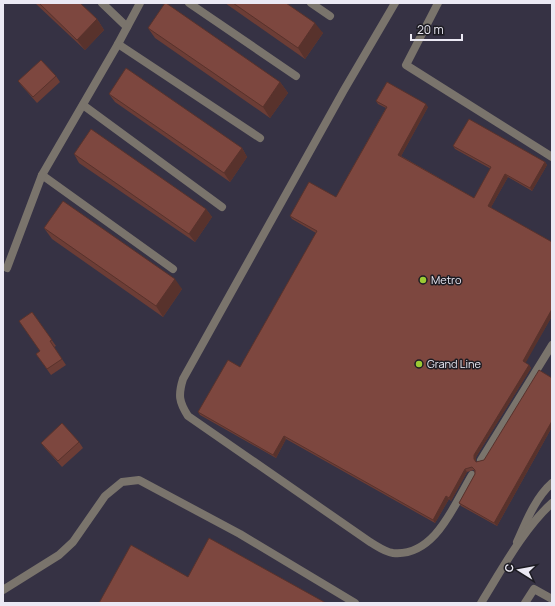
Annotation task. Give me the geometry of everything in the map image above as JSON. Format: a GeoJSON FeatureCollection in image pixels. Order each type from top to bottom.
{"type":"FeatureCollection","features":[{"type":"Feature","properties":{"kind":"street"},"geometry":{"type":"LineString","coordinates":[[102,3],[127,27]]}},
{"type":"Feature","properties":{"kind":"street"},"geometry":{"type":"LineString","coordinates":[[7,268],[42,175],[140,3]]}},
{"type":"Feature","properties":{"kind":"street"},"geometry":{"type":"LineString","coordinates":[[190,3],[296,76]]}},
{"type":"Feature","properties":{"kind":"street"},"geometry":{"type":"LineString","coordinates":[[311,3],[330,16]]}},
{"type":"Feature","properties":{"kind":"street"},"geometry":{"type":"LineString","coordinates":[[394,3],[183,379],[179,391],[180,403],[188,416],[370,542],[391,553],[408,553],[422,547],[437,533],[472,475]]}},
{"type":"Feature","properties":{"kind":"street"},"geometry":{"type":"LineString","coordinates":[[438,3],[406,65],[552,157]]}},
{"type":"Feature","properties":{"kind":"street"},"geometry":{"type":"LineString","coordinates":[[118,44],[260,138]]}},
{"type":"Feature","properties":{"kind":"street"},"geometry":{"type":"LineString","coordinates":[[83,105],[222,207]]}},
{"type":"Feature","properties":{"kind":"street"},"geometry":{"type":"LineString","coordinates":[[42,175],[172,269]]}},
{"type":"Feature","properties":{"kind":"street"},"geometry":{"type":"LineString","coordinates":[[481,460],[552,345]]}},
{"type":"Feature","properties":{"kind":"street"},"geometry":{"type":"LineString","coordinates":[[3,590],[59,555],[73,542],[105,496],[122,482],[139,480],[240,534],[355,603]]}},
{"type":"Feature","properties":{"kind":"street"},"geometry":{"type":"LineString","coordinates":[[510,557],[527,518],[546,488],[552,483]]}},
{"type":"Feature","properties":{"kind":"street"},"geometry":{"type":"LineString","coordinates":[[481,603],[510,557],[544,511],[552,503]]}},
{"type":"Feature","properties":{"kind":"street"},"geometry":{"type":"LineString","coordinates":[[525,603],[534,588],[552,599]]}},
{"type":"Feature","properties":{"kind":"building"},"geometry":{"type":"Polygon","coordinates":[[[39,3],[80,3],[97,19],[77,40],[39,3]]]}},
{"type":"Feature","properties":{"kind":"building"},"geometry":{"type":"Polygon","coordinates":[[[165,3],[280,82],[263,107],[148,28],[165,3]]]}},
{"type":"Feature","properties":{"kind":"building"},"geometry":{"type":"Polygon","coordinates":[[[233,3],[286,3],[315,23],[298,48],[233,3]]]}},
{"type":"Feature","properties":{"kind":"building"},"geometry":{"type":"Polygon","coordinates":[[[41,60],[56,76],[33,97],[18,81],[41,60]]]}},
{"type":"Feature","properties":{"kind":"building"},"geometry":{"type":"Polygon","coordinates":[[[126,68],[242,148],[224,173],[109,94],[126,68]]]}},
{"type":"Feature","properties":{"kind":"building","name":"Metro"},"geometry":{"type":"Polygon","coordinates":[[[387,82],[426,104],[398,155],[474,198],[491,167],[453,146],[469,119],[545,162],[530,188],[505,174],[488,206],[552,242],[552,309],[523,361],[529,365],[474,455],[474,459],[476,462],[484,460],[539,370],[552,378],[552,421],[494,523],[459,503],[475,474],[475,470],[472,467],[465,469],[449,498],[446,496],[433,520],[284,436],[273,455],[198,412],[228,360],[240,367],[317,231],[290,216],[309,182],[336,197],[387,107],[376,101],[387,82]]]}},
{"type":"Feature","properties":{"kind":"building"},"geometry":{"type":"Polygon","coordinates":[[[91,129],[206,209],[189,234],[74,154],[91,129]]]}},
{"type":"Feature","properties":{"kind":"building"},"geometry":{"type":"Polygon","coordinates":[[[63,201],[175,279],[156,306],[44,228],[63,201]]]}},
{"type":"Feature","properties":{"kind":"building"},"geometry":{"type":"Polygon","coordinates":[[[32,312],[52,340],[50,341],[62,359],[47,369],[36,354],[40,351],[19,321],[32,312]]]}},
{"type":"Feature","properties":{"kind":"building"},"geometry":{"type":"Polygon","coordinates":[[[62,423],[79,442],[58,461],[41,443],[62,423]]]}},
{"type":"Feature","properties":{"kind":"building"},"geometry":{"type":"Polygon","coordinates":[[[209,538],[326,603],[99,603],[131,545],[188,577],[209,538]]]}},
{"type":"Feature","properties":{"kind":"place","name":"Metro"},"geometry":{"type":"Point","coordinates":[423,280]}},
{"type":"Feature","properties":{"kind":"place","name":"Grand Line"},"geometry":{"type":"Point","coordinates":[419,364]}}]}
